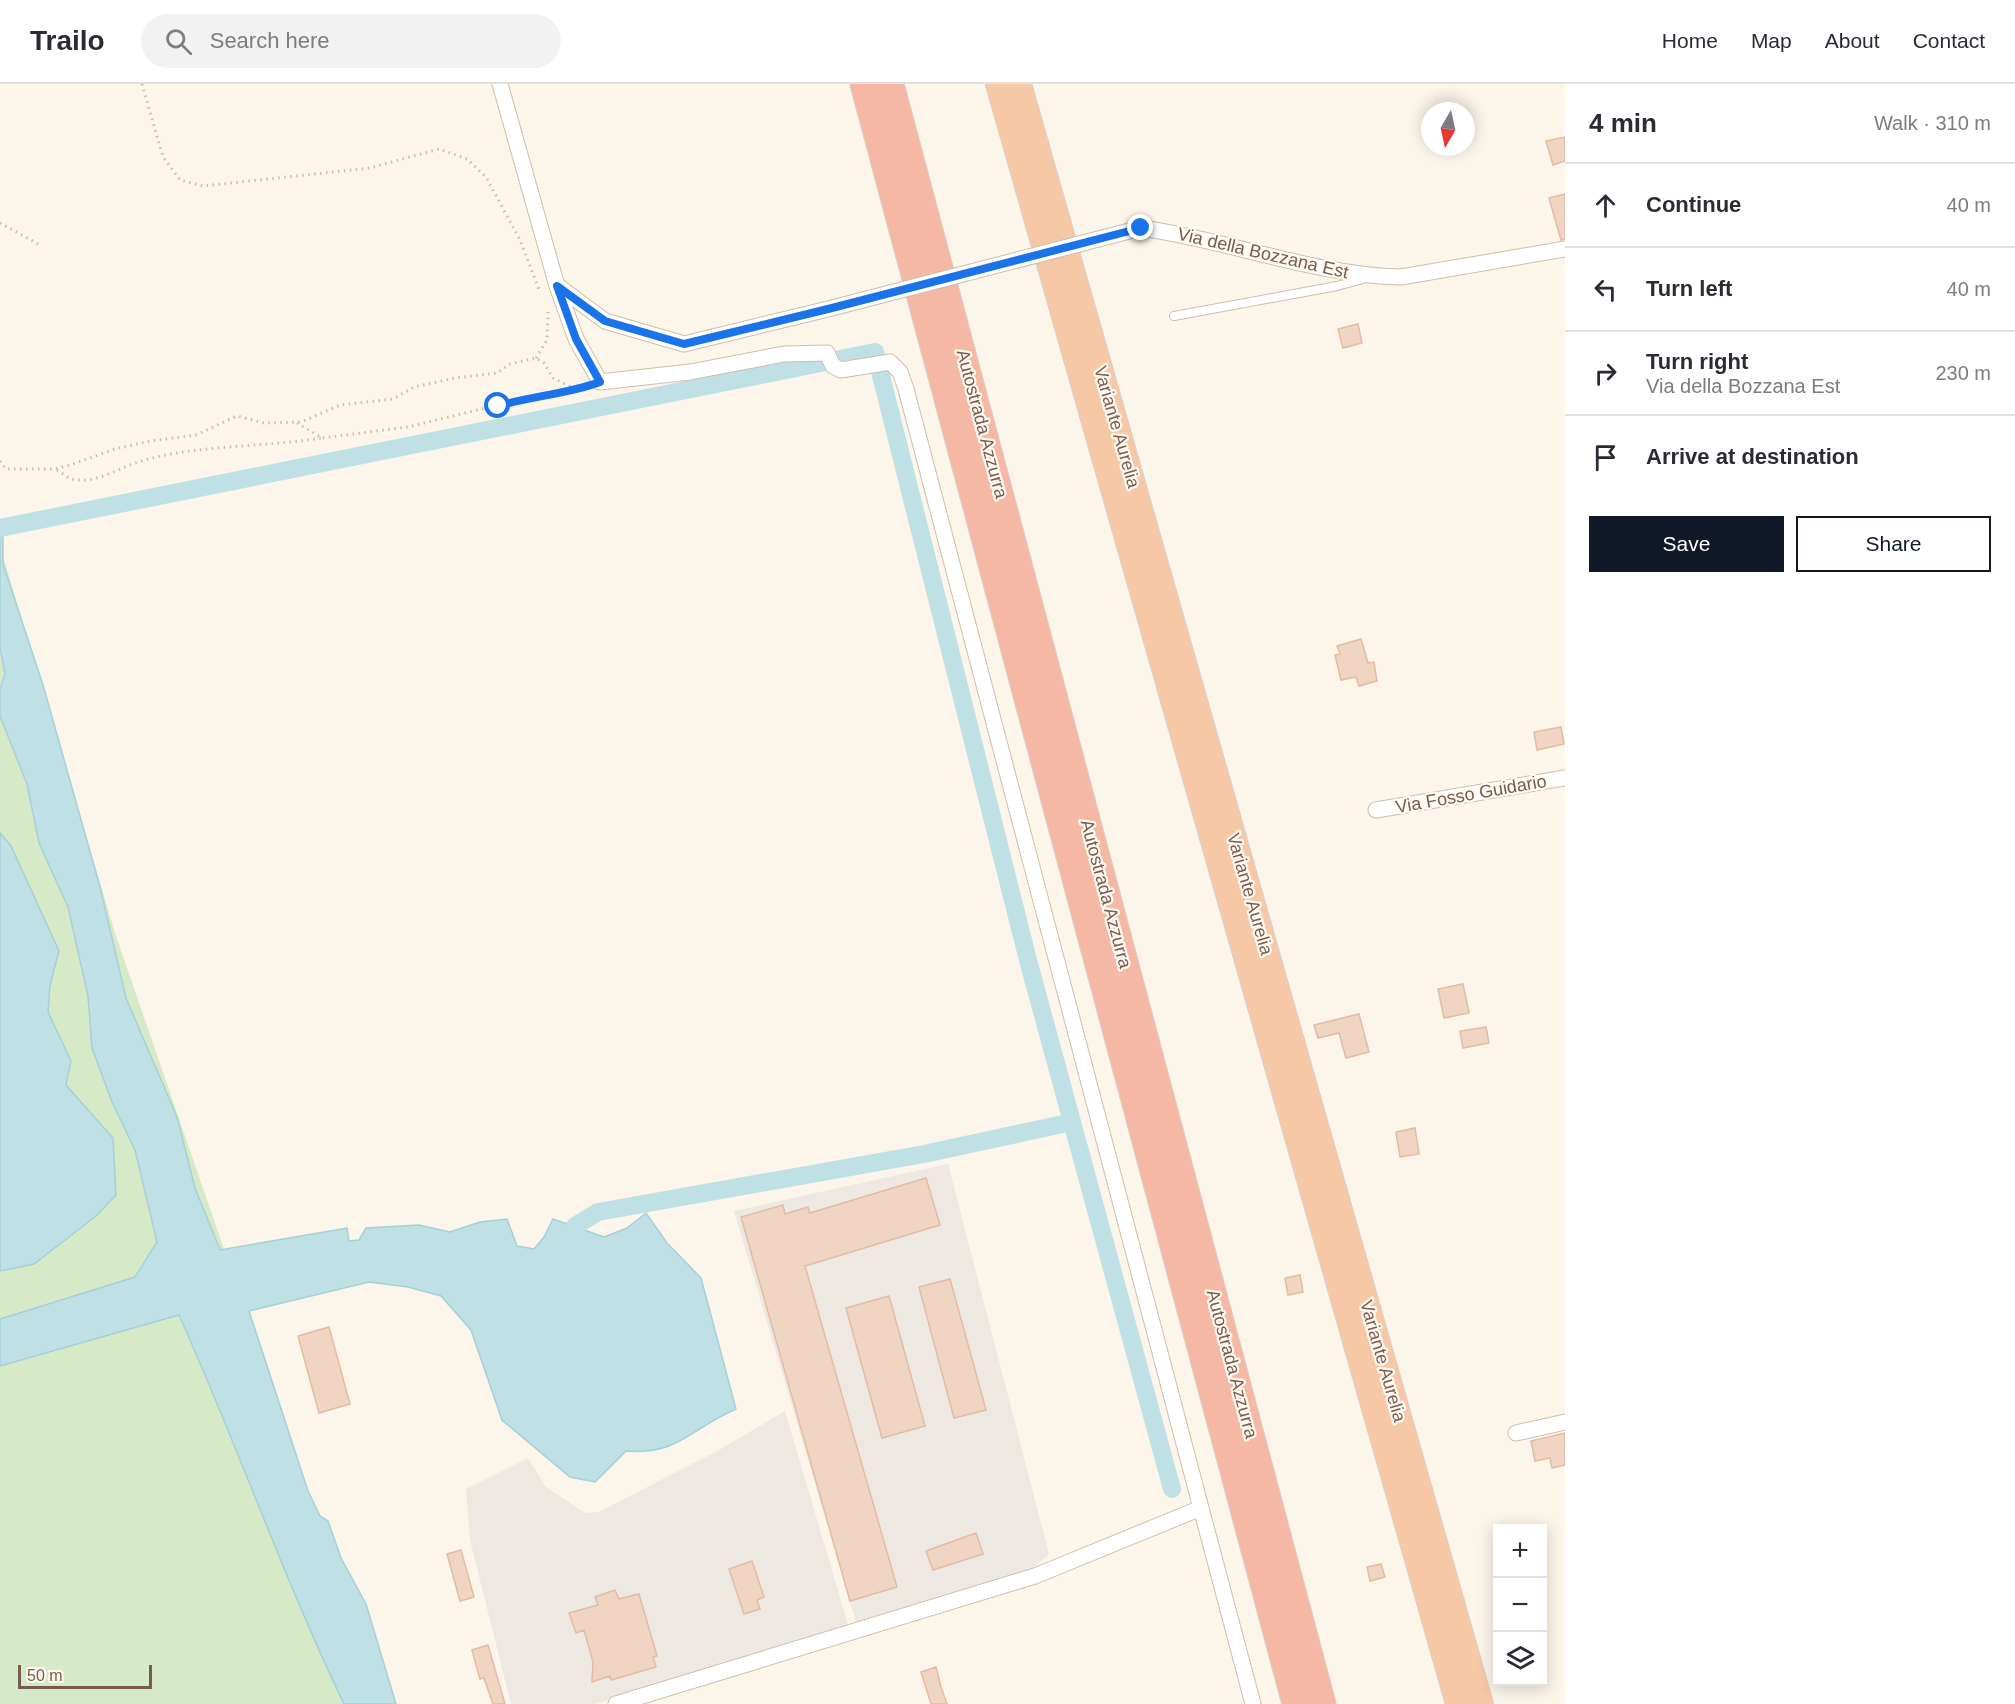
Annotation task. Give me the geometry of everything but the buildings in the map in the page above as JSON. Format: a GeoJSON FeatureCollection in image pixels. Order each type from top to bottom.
{"type":"FeatureCollection","features":[{"type":"Feature","properties":{"kind":"highway","name":"Autostrada Azzurra"},"geometry":{"type":"LineString","coordinates":[[864,84],[1296,1704]]}},
{"type":"Feature","properties":{"kind":"highway","name":"Autostrada Azzurra"},"geometry":{"type":"LineString","coordinates":[[890,84],[1322,1704]]}},
{"type":"Feature","properties":{"kind":"highway","name":"Variante Aurelia"},"geometry":{"type":"LineString","coordinates":[[998,84],[1458,1704]]}},
{"type":"Feature","properties":{"kind":"highway","name":"Variante Aurelia"},"geometry":{"type":"LineString","coordinates":[[1019,84],[1481,1704]]}},
{"type":"Feature","properties":{"kind":"street"},"geometry":{"type":"LineString","coordinates":[[501,84],[557,286],[576,339],[600,382],[690,372],[784,354],[830,359],[842,370],[890,362],[900,372],[1253,1704]]}},
{"type":"Feature","properties":{"kind":"street","name":"Via della Bozzana Est"},"geometry":{"type":"LineString","coordinates":[[557,286],[605,321],[684,344],[1141,228],[1333,271],[1375,276],[1401,277],[1565,249]]}},
{"type":"Feature","properties":{"kind":"street","name":"Via Fosso Guidario"},"geometry":{"type":"LineString","coordinates":[[1376,810],[1565,778]]}},
{"type":"Feature","properties":{"kind":"street"},"geometry":{"type":"LineString","coordinates":[[1516,1433],[1565,1422]]}},
{"type":"Feature","properties":{"kind":"street"},"geometry":{"type":"LineString","coordinates":[[616,1704],[1035,1576],[1201,1508]]}},
{"type":"Feature","properties":{"kind":"lane"},"geometry":{"type":"LineString","coordinates":[[1174,316],[1337,286],[1375,276]]}},
{"type":"Feature","properties":{"kind":"path"},"geometry":{"type":"LineString","coordinates":[[142,84],[163,157],[180,180],[202,186],[370,168],[439,149],[466,159],[486,177],[515,231],[548,312],[547,340],[536,358]]}},
{"type":"Feature","properties":{"kind":"path"},"geometry":{"type":"LineString","coordinates":[[0,224],[40,245]]}},
{"type":"Feature","properties":{"kind":"path"},"geometry":{"type":"LineString","coordinates":[[0,461],[6,469],[55,469],[150,441],[196,435],[237,416],[264,423],[296,422],[340,405],[393,399],[414,387],[455,378],[496,373],[510,364],[536,358],[544,363],[553,378],[577,390]]}},
{"type":"Feature","properties":{"kind":"path"},"geometry":{"type":"LineString","coordinates":[[55,469],[72,479],[109,476],[138,462],[222,446],[283,444],[408,427],[534,396],[577,390],[600,382]]}},
{"type":"Feature","properties":{"kind":"path"},"geometry":{"type":"LineString","coordinates":[[296,422],[322,438]]}},
{"type":"Feature","properties":{"kind":"shaded area"},"geometry":{"type":"Polygon","coordinates":[[[948,1164],[1049,1554],[1031,1570],[857,1625],[734,1211],[948,1164]]]}},
{"type":"Feature","properties":{"kind":"shaded area"},"geometry":{"type":"Polygon","coordinates":[[[785,1411],[849,1628],[595,1704],[511,1704],[470,1540],[466,1489],[528,1458],[546,1487],[585,1513],[599,1512],[719,1450],[785,1411]]]}},
{"type":"Feature","properties":{"kind":"green space"},"geometry":{"type":"Polygon","coordinates":[[[0,546],[115,933],[308,1493],[395,1704],[0,1704],[0,546]]]}},
{"type":"Feature","properties":{"kind":"water"},"geometry":{"type":"Polygon","coordinates":[[[0,532],[3,536],[3,564],[43,685],[100,887],[126,998],[177,1117],[195,1188],[220,1250],[347,1228],[349,1241],[359,1240],[366,1228],[419,1225],[450,1232],[480,1222],[507,1219],[517,1246],[534,1249],[544,1237],[553,1219],[604,1237],[627,1228],[646,1213],[667,1243],[701,1278],[736,1409],[684,1439],[660,1449],[626,1451],[595,1482],[570,1477],[502,1420],[471,1330],[441,1296],[408,1287],[369,1282],[249,1311],[308,1491],[320,1516],[328,1521],[341,1558],[366,1604],[396,1704],[344,1704],[301,1608],[179,1315],[0,1366],[0,1319],[135,1277],[157,1242],[135,1150],[112,1102],[92,1048],[88,996],[68,907],[39,843],[27,784],[0,716],[0,689],[5,674],[0,648],[0,532]]]}},
{"type":"Feature","properties":{"kind":"water"},"geometry":{"type":"Polygon","coordinates":[[[0,833],[11,846],[59,951],[50,985],[48,1012],[71,1061],[66,1085],[113,1138],[116,1195],[96,1216],[34,1264],[0,1271],[0,833]]]}},
{"type":"Feature","properties":{"kind":"waterway"},"geometry":{"type":"LineString","coordinates":[[0,528],[875,352],[1029,964],[1172,1489]]}},
{"type":"Feature","properties":{"kind":"waterway"},"geometry":{"type":"LineString","coordinates":[[575,1226],[598,1212],[924,1154],[1072,1122]]}},
{"type":"Feature","properties":{"kind":"route"},"geometry":{"type":"LineString","coordinates":[[498,406],[534,396],[577,390],[600,382],[576,339],[557,286],[605,321],[684,344],[832,308],[1129,229],[1141,228]]}}]}
